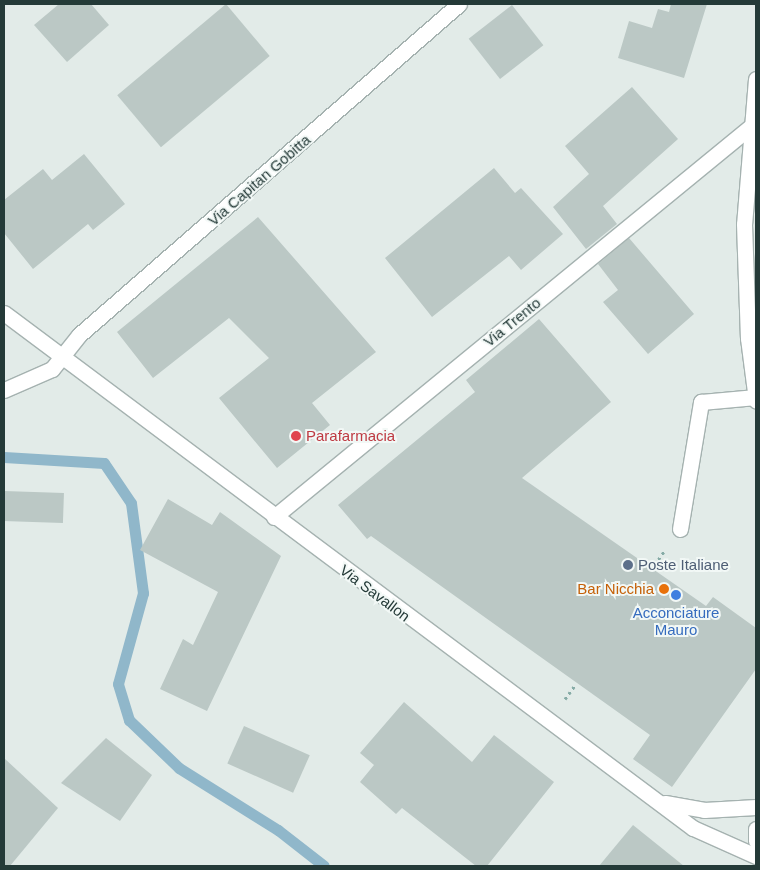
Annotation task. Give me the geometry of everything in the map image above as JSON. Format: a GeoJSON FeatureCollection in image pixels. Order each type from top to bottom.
{"type":"FeatureCollection","features":[{"type":"Feature","properties":{"kind":"main road","name":"Via Capitan Gobitta"},"geometry":{"type":"LineString","coordinates":[[4,390],[45,375],[64,358],[79,335],[459,4]]}},
{"type":"Feature","properties":{"kind":"main road"},"geometry":{"type":"LineString","coordinates":[[680,529],[701,402],[756,398],[745,271],[750,127],[756,79]]}},
{"type":"Feature","properties":{"kind":"main road","name":"Via Trento"},"geometry":{"type":"LineString","coordinates":[[274,518],[750,127]]}},
{"type":"Feature","properties":{"kind":"main road","name":"Via Savallon"},"geometry":{"type":"LineString","coordinates":[[4,313],[274,518],[693,828],[756,856]]}},
{"type":"Feature","properties":{"kind":"main road"},"geometry":{"type":"LineString","coordinates":[[658,802],[704,810],[756,807]]}},
{"type":"Feature","properties":{"kind":"main road"},"geometry":{"type":"LineString","coordinates":[[756,829],[756,841]]}},
{"type":"Feature","properties":{"kind":"building"},"geometry":{"type":"Polygon","coordinates":[[[59,4],[91,4],[109,25],[67,62],[34,25],[59,4]]]}},
{"type":"Feature","properties":{"kind":"building"},"geometry":{"type":"Polygon","coordinates":[[[226,4],[270,56],[161,147],[117,95],[226,4]]]}},
{"type":"Feature","properties":{"kind":"building"},"geometry":{"type":"Polygon","coordinates":[[[671,4],[707,4],[684,78],[618,58],[629,21],[652,28],[658,9],[669,12],[671,4]]]}},
{"type":"Feature","properties":{"kind":"building"},"geometry":{"type":"Polygon","coordinates":[[[512,5],[543,45],[500,79],[469,39],[512,5]]]}},
{"type":"Feature","properties":{"kind":"building"},"geometry":{"type":"Polygon","coordinates":[[[632,87],[678,139],[603,206],[617,224],[586,249],[553,207],[589,174],[565,146],[632,87]]]}},
{"type":"Feature","properties":{"kind":"building"},"geometry":{"type":"Polygon","coordinates":[[[84,154],[125,204],[93,230],[88,224],[33,269],[4,233],[4,200],[43,169],[52,180],[84,154]]]}},
{"type":"Feature","properties":{"kind":"building"},"geometry":{"type":"Polygon","coordinates":[[[494,168],[515,193],[521,188],[563,234],[521,270],[509,256],[432,317],[385,258],[494,168]]]}},
{"type":"Feature","properties":{"kind":"building"},"geometry":{"type":"Polygon","coordinates":[[[258,217],[376,352],[312,403],[330,425],[277,468],[219,398],[269,358],[229,318],[153,378],[117,332],[258,217]]]}},
{"type":"Feature","properties":{"kind":"building"},"geometry":{"type":"Polygon","coordinates":[[[629,238],[694,314],[648,354],[603,302],[618,290],[598,264],[629,238]]]}},
{"type":"Feature","properties":{"kind":"building"},"geometry":{"type":"Polygon","coordinates":[[[539,319],[611,402],[522,478],[706,606],[713,597],[756,628],[756,669],[672,787],[633,759],[650,735],[371,536],[367,539],[338,505],[475,392],[466,380],[539,319]]]}},
{"type":"Feature","properties":{"kind":"building"},"geometry":{"type":"Polygon","coordinates":[[[4,491],[64,493],[63,523],[4,521],[4,491]]]}},
{"type":"Feature","properties":{"kind":"building"},"geometry":{"type":"Polygon","coordinates":[[[168,499],[212,525],[220,512],[281,556],[207,711],[160,689],[183,639],[193,645],[218,592],[140,550],[168,499]]]}},
{"type":"Feature","properties":{"kind":"building"},"geometry":{"type":"Polygon","coordinates":[[[404,702],[472,762],[494,735],[554,782],[487,866],[476,866],[402,808],[396,814],[360,782],[374,765],[360,753],[404,702]]]}},
{"type":"Feature","properties":{"kind":"building"},"geometry":{"type":"Polygon","coordinates":[[[244,726],[310,755],[293,793],[227,763],[244,726]]]}},
{"type":"Feature","properties":{"kind":"building"},"geometry":{"type":"Polygon","coordinates":[[[106,738],[152,775],[120,821],[61,783],[106,738]]]}},
{"type":"Feature","properties":{"kind":"building"},"geometry":{"type":"Polygon","coordinates":[[[4,758],[58,808],[10,866],[4,866],[4,758]]]}},
{"type":"Feature","properties":{"kind":"building"},"geometry":{"type":"Polygon","coordinates":[[[633,825],[684,866],[599,866],[633,825]]]}},
{"type":"Feature","properties":{"kind":"waterway"},"geometry":{"type":"LineString","coordinates":[[4,457],[104,463],[131,503],[143,593],[118,684],[129,720],[179,768],[278,830],[324,866]]}},
{"type":"Feature","properties":{"kind":"place","name":"Parafarmacia"},"geometry":{"type":"Point","coordinates":[296,436]}},
{"type":"Feature","properties":{"kind":"place","name":"Poste Italiane"},"geometry":{"type":"Point","coordinates":[628,565]}},
{"type":"Feature","properties":{"kind":"place","name":"Bar Nicchia"},"geometry":{"type":"Point","coordinates":[664,589]}},
{"type":"Feature","properties":{"kind":"place","name":"Acconciature Mauro"},"geometry":{"type":"Point","coordinates":[676,595]}}]}
